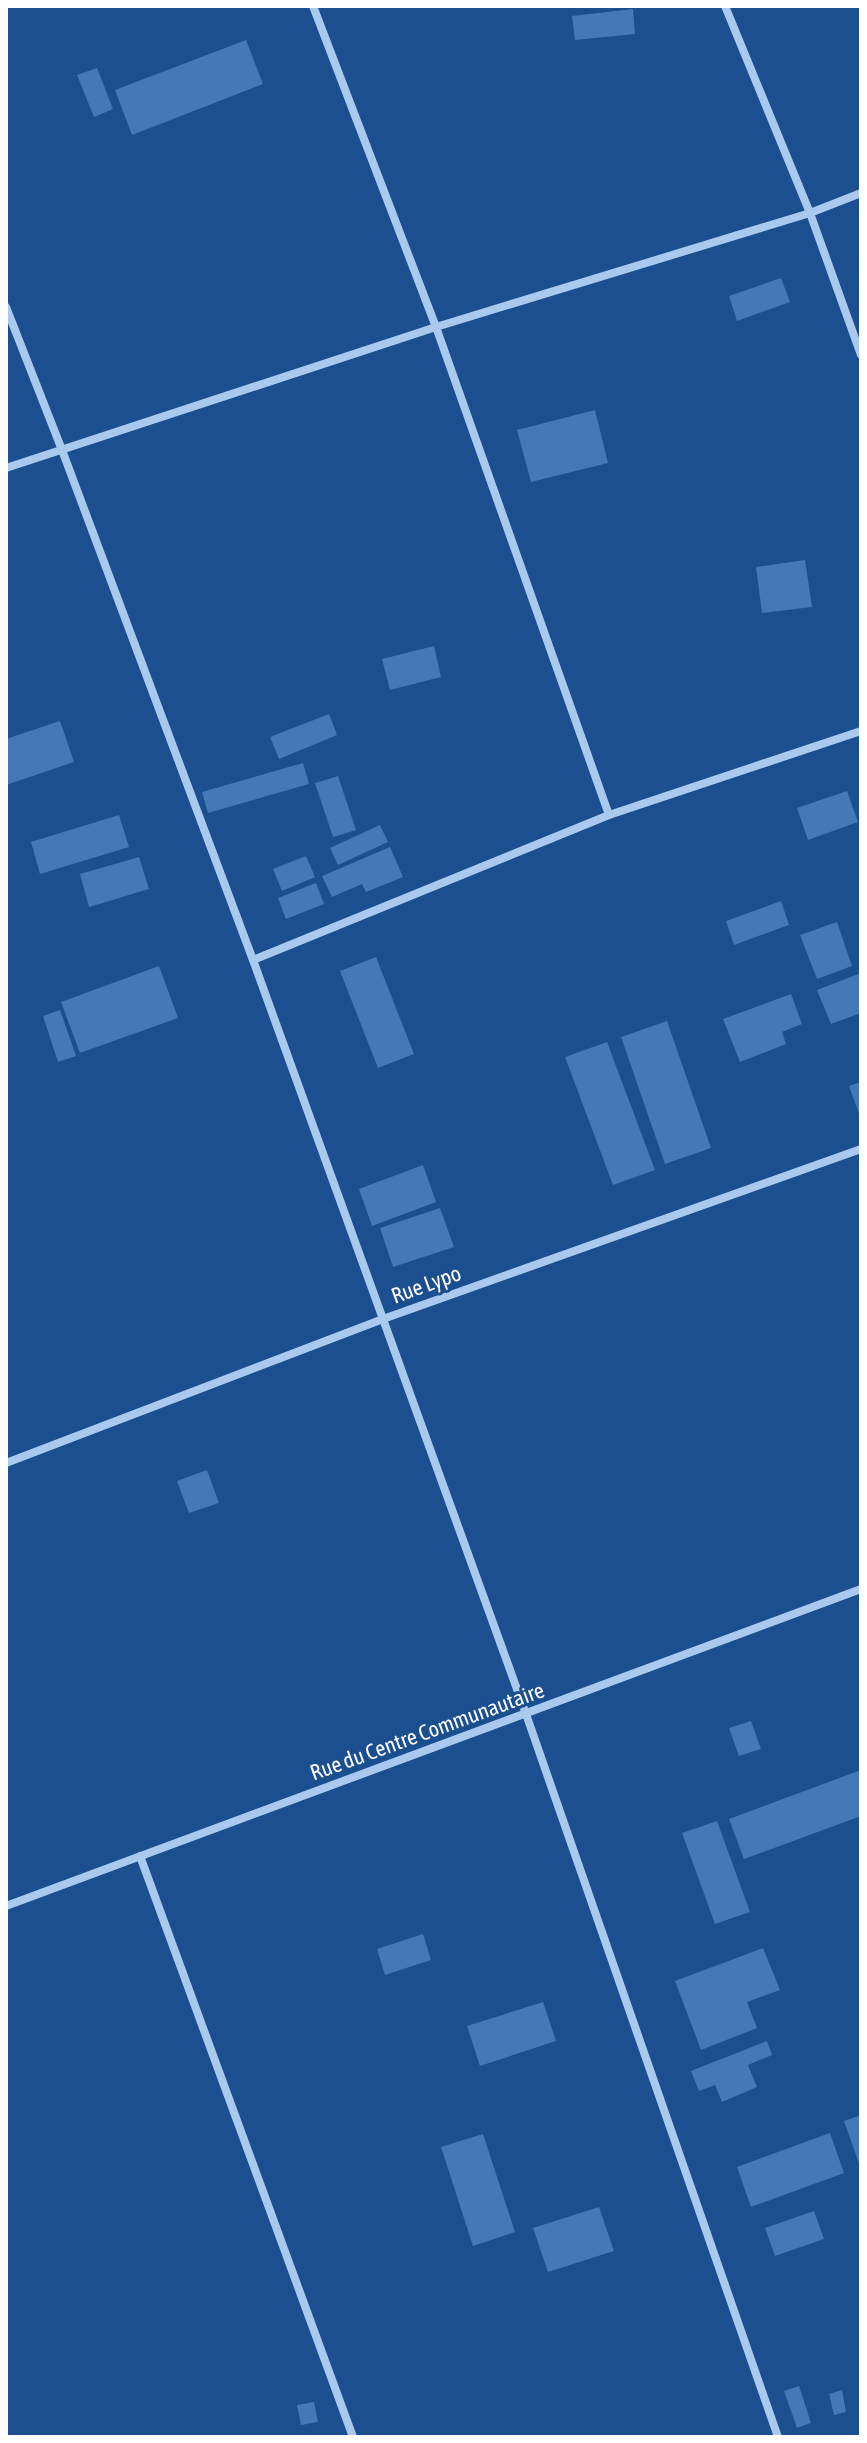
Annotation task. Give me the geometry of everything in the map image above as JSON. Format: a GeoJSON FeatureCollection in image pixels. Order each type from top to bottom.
{"type":"FeatureCollection","features":[{"type":"Feature","properties":{"kind":"street"},"geometry":{"type":"LineString","coordinates":[[313,6],[436,327],[609,815]]}},
{"type":"Feature","properties":{"kind":"street"},"geometry":{"type":"LineString","coordinates":[[725,6],[810,213],[861,355]]}},
{"type":"Feature","properties":{"kind":"street"},"geometry":{"type":"LineString","coordinates":[[6,468],[436,327],[810,213],[861,193]]}},
{"type":"Feature","properties":{"kind":"street"},"geometry":{"type":"LineString","coordinates":[[6,307],[253,960],[526,1714],[778,2437]]}},
{"type":"Feature","properties":{"kind":"street"},"geometry":{"type":"LineString","coordinates":[[253,960],[609,815],[861,731]]}},
{"type":"Feature","properties":{"kind":"street","name":"Rue Lypo"},"geometry":{"type":"LineString","coordinates":[[6,1463],[383,1319],[861,1149]]}},
{"type":"Feature","properties":{"kind":"street","name":"Rue du Centre Communautaire"},"geometry":{"type":"LineString","coordinates":[[6,1906],[861,1589]]}},
{"type":"Feature","properties":{"kind":"street"},"geometry":{"type":"LineString","coordinates":[[140,1856],[353,2437]]}},
{"type":"Feature","properties":{"kind":"building"},"geometry":{"type":"Polygon","coordinates":[[[633,9],[635,34],[575,40],[572,16],[633,9]]]}},
{"type":"Feature","properties":{"kind":"building"},"geometry":{"type":"Polygon","coordinates":[[[246,40],[263,84],[132,135],[115,90],[246,40]]]}},
{"type":"Feature","properties":{"kind":"building"},"geometry":{"type":"Polygon","coordinates":[[[97,68],[113,109],[94,117],[77,75],[97,68]]]}},
{"type":"Feature","properties":{"kind":"building"},"geometry":{"type":"Polygon","coordinates":[[[781,278],[790,302],[737,321],[729,296],[781,278]]]}},
{"type":"Feature","properties":{"kind":"building"},"geometry":{"type":"Polygon","coordinates":[[[595,410],[608,463],[531,482],[517,430],[595,410]]]}},
{"type":"Feature","properties":{"kind":"building"},"geometry":{"type":"Polygon","coordinates":[[[805,560],[812,607],[762,613],[756,567],[805,560]]]}},
{"type":"Feature","properties":{"kind":"building"},"geometry":{"type":"Polygon","coordinates":[[[434,646],[441,677],[390,690],[382,659],[434,646]]]}},
{"type":"Feature","properties":{"kind":"building"},"geometry":{"type":"Polygon","coordinates":[[[329,714],[337,735],[279,759],[270,737],[329,714]]]}},
{"type":"Feature","properties":{"kind":"building"},"geometry":{"type":"Polygon","coordinates":[[[60,721],[74,762],[6,785],[6,739],[60,721]]]}},
{"type":"Feature","properties":{"kind":"building"},"geometry":{"type":"Polygon","coordinates":[[[303,763],[309,784],[208,813],[202,792],[303,763]]]}},
{"type":"Feature","properties":{"kind":"building"},"geometry":{"type":"Polygon","coordinates":[[[338,776],[356,830],[333,837],[315,783],[338,776]]]}},
{"type":"Feature","properties":{"kind":"building"},"geometry":{"type":"Polygon","coordinates":[[[847,791],[858,822],[808,840],[797,808],[847,791]]]}},
{"type":"Feature","properties":{"kind":"building"},"geometry":{"type":"Polygon","coordinates":[[[119,815],[129,847],[40,874],[31,842],[119,815]]]}},
{"type":"Feature","properties":{"kind":"building"},"geometry":{"type":"Polygon","coordinates":[[[380,825],[388,842],[338,865],[330,848],[380,825]]]}},
{"type":"Feature","properties":{"kind":"building"},"geometry":{"type":"Polygon","coordinates":[[[390,847],[403,877],[366,892],[362,884],[332,897],[322,876],[390,847]]]}},
{"type":"Feature","properties":{"kind":"building"},"geometry":{"type":"Polygon","coordinates":[[[306,856],[315,877],[282,891],[273,869],[306,856]]]}},
{"type":"Feature","properties":{"kind":"building"},"geometry":{"type":"Polygon","coordinates":[[[139,857],[149,889],[89,907],[80,874],[139,857]]]}},
{"type":"Feature","properties":{"kind":"building"},"geometry":{"type":"Polygon","coordinates":[[[316,883],[324,904],[286,919],[278,898],[316,883]]]}},
{"type":"Feature","properties":{"kind":"building"},"geometry":{"type":"Polygon","coordinates":[[[781,901],[789,925],[734,945],[726,921],[781,901]]]}},
{"type":"Feature","properties":{"kind":"building"},"geometry":{"type":"Polygon","coordinates":[[[837,922],[852,966],[817,979],[800,935],[837,922]]]}},
{"type":"Feature","properties":{"kind":"building"},"geometry":{"type":"Polygon","coordinates":[[[376,957],[414,1054],[378,1068],[340,971],[376,957]]]}},
{"type":"Feature","properties":{"kind":"building"},"geometry":{"type":"Polygon","coordinates":[[[159,966],[178,1018],[80,1053],[61,1002],[159,966]]]}},
{"type":"Feature","properties":{"kind":"building"},"geometry":{"type":"Polygon","coordinates":[[[861,973],[861,1013],[831,1024],[817,990],[861,973]]]}},
{"type":"Feature","properties":{"kind":"building"},"geometry":{"type":"Polygon","coordinates":[[[791,994],[802,1024],[782,1032],[786,1044],[740,1062],[723,1019],[791,994]]]}},
{"type":"Feature","properties":{"kind":"building"},"geometry":{"type":"Polygon","coordinates":[[[60,1010],[76,1056],[58,1062],[43,1016],[60,1010]]]}},
{"type":"Feature","properties":{"kind":"building"},"geometry":{"type":"Polygon","coordinates":[[[667,1021],[711,1148],[665,1164],[621,1037],[667,1021]]]}},
{"type":"Feature","properties":{"kind":"building"},"geometry":{"type":"Polygon","coordinates":[[[607,1042],[655,1170],[613,1185],[565,1057],[607,1042]]]}},
{"type":"Feature","properties":{"kind":"building"},"geometry":{"type":"Polygon","coordinates":[[[861,1082],[861,1119],[849,1086],[861,1082]]]}},
{"type":"Feature","properties":{"kind":"building"},"geometry":{"type":"Polygon","coordinates":[[[423,1165],[436,1202],[372,1226],[359,1189],[423,1165]]]}},
{"type":"Feature","properties":{"kind":"building"},"geometry":{"type":"Polygon","coordinates":[[[440,1208],[454,1247],[393,1267],[380,1228],[440,1208]]]}},
{"type":"Feature","properties":{"kind":"building"},"geometry":{"type":"Polygon","coordinates":[[[207,1470],[219,1503],[189,1513],[177,1481],[207,1470]]]}},
{"type":"Feature","properties":{"kind":"building"},"geometry":{"type":"Polygon","coordinates":[[[751,1721],[761,1749],[739,1756],[729,1728],[751,1721]]]}},
{"type":"Feature","properties":{"kind":"building"},"geometry":{"type":"Polygon","coordinates":[[[861,1770],[861,1816],[744,1859],[729,1819],[861,1770]]]}},
{"type":"Feature","properties":{"kind":"building"},"geometry":{"type":"Polygon","coordinates":[[[717,1821],[750,1912],[715,1924],[682,1833],[717,1821]]]}},
{"type":"Feature","properties":{"kind":"building"},"geometry":{"type":"Polygon","coordinates":[[[423,1934],[431,1960],[385,1975],[377,1949],[423,1934]]]}},
{"type":"Feature","properties":{"kind":"building"},"geometry":{"type":"Polygon","coordinates":[[[763,1948],[780,1990],[747,2002],[757,2028],[701,2050],[675,1981],[763,1948]]]}},
{"type":"Feature","properties":{"kind":"building"},"geometry":{"type":"Polygon","coordinates":[[[543,2002],[556,2041],[480,2066],[467,2026],[543,2002]]]}},
{"type":"Feature","properties":{"kind":"building"},"geometry":{"type":"Polygon","coordinates":[[[767,2041],[772,2055],[748,2065],[757,2087],[722,2102],[715,2085],[699,2091],[691,2071],[767,2041]]]}},
{"type":"Feature","properties":{"kind":"building"},"geometry":{"type":"Polygon","coordinates":[[[861,2115],[861,2169],[844,2121],[861,2115]]]}},
{"type":"Feature","properties":{"kind":"building"},"geometry":{"type":"Polygon","coordinates":[[[830,2133],[844,2173],[751,2207],[737,2167],[830,2133]]]}},
{"type":"Feature","properties":{"kind":"building"},"geometry":{"type":"Polygon","coordinates":[[[483,2134],[515,2232],[473,2246],[441,2147],[483,2134]]]}},
{"type":"Feature","properties":{"kind":"building"},"geometry":{"type":"Polygon","coordinates":[[[599,2207],[614,2251],[548,2272],[533,2228],[599,2207]]]}},
{"type":"Feature","properties":{"kind":"building"},"geometry":{"type":"Polygon","coordinates":[[[814,2211],[824,2239],[775,2256],[765,2228],[814,2211]]]}},
{"type":"Feature","properties":{"kind":"building"},"geometry":{"type":"Polygon","coordinates":[[[799,2386],[811,2423],[797,2428],[784,2391],[799,2386]]]}},
{"type":"Feature","properties":{"kind":"building"},"geometry":{"type":"Polygon","coordinates":[[[842,2390],[846,2412],[834,2415],[829,2394],[842,2390]]]}},
{"type":"Feature","properties":{"kind":"building"},"geometry":{"type":"Polygon","coordinates":[[[314,2402],[318,2422],[301,2425],[297,2405],[314,2402]]]}}]}
